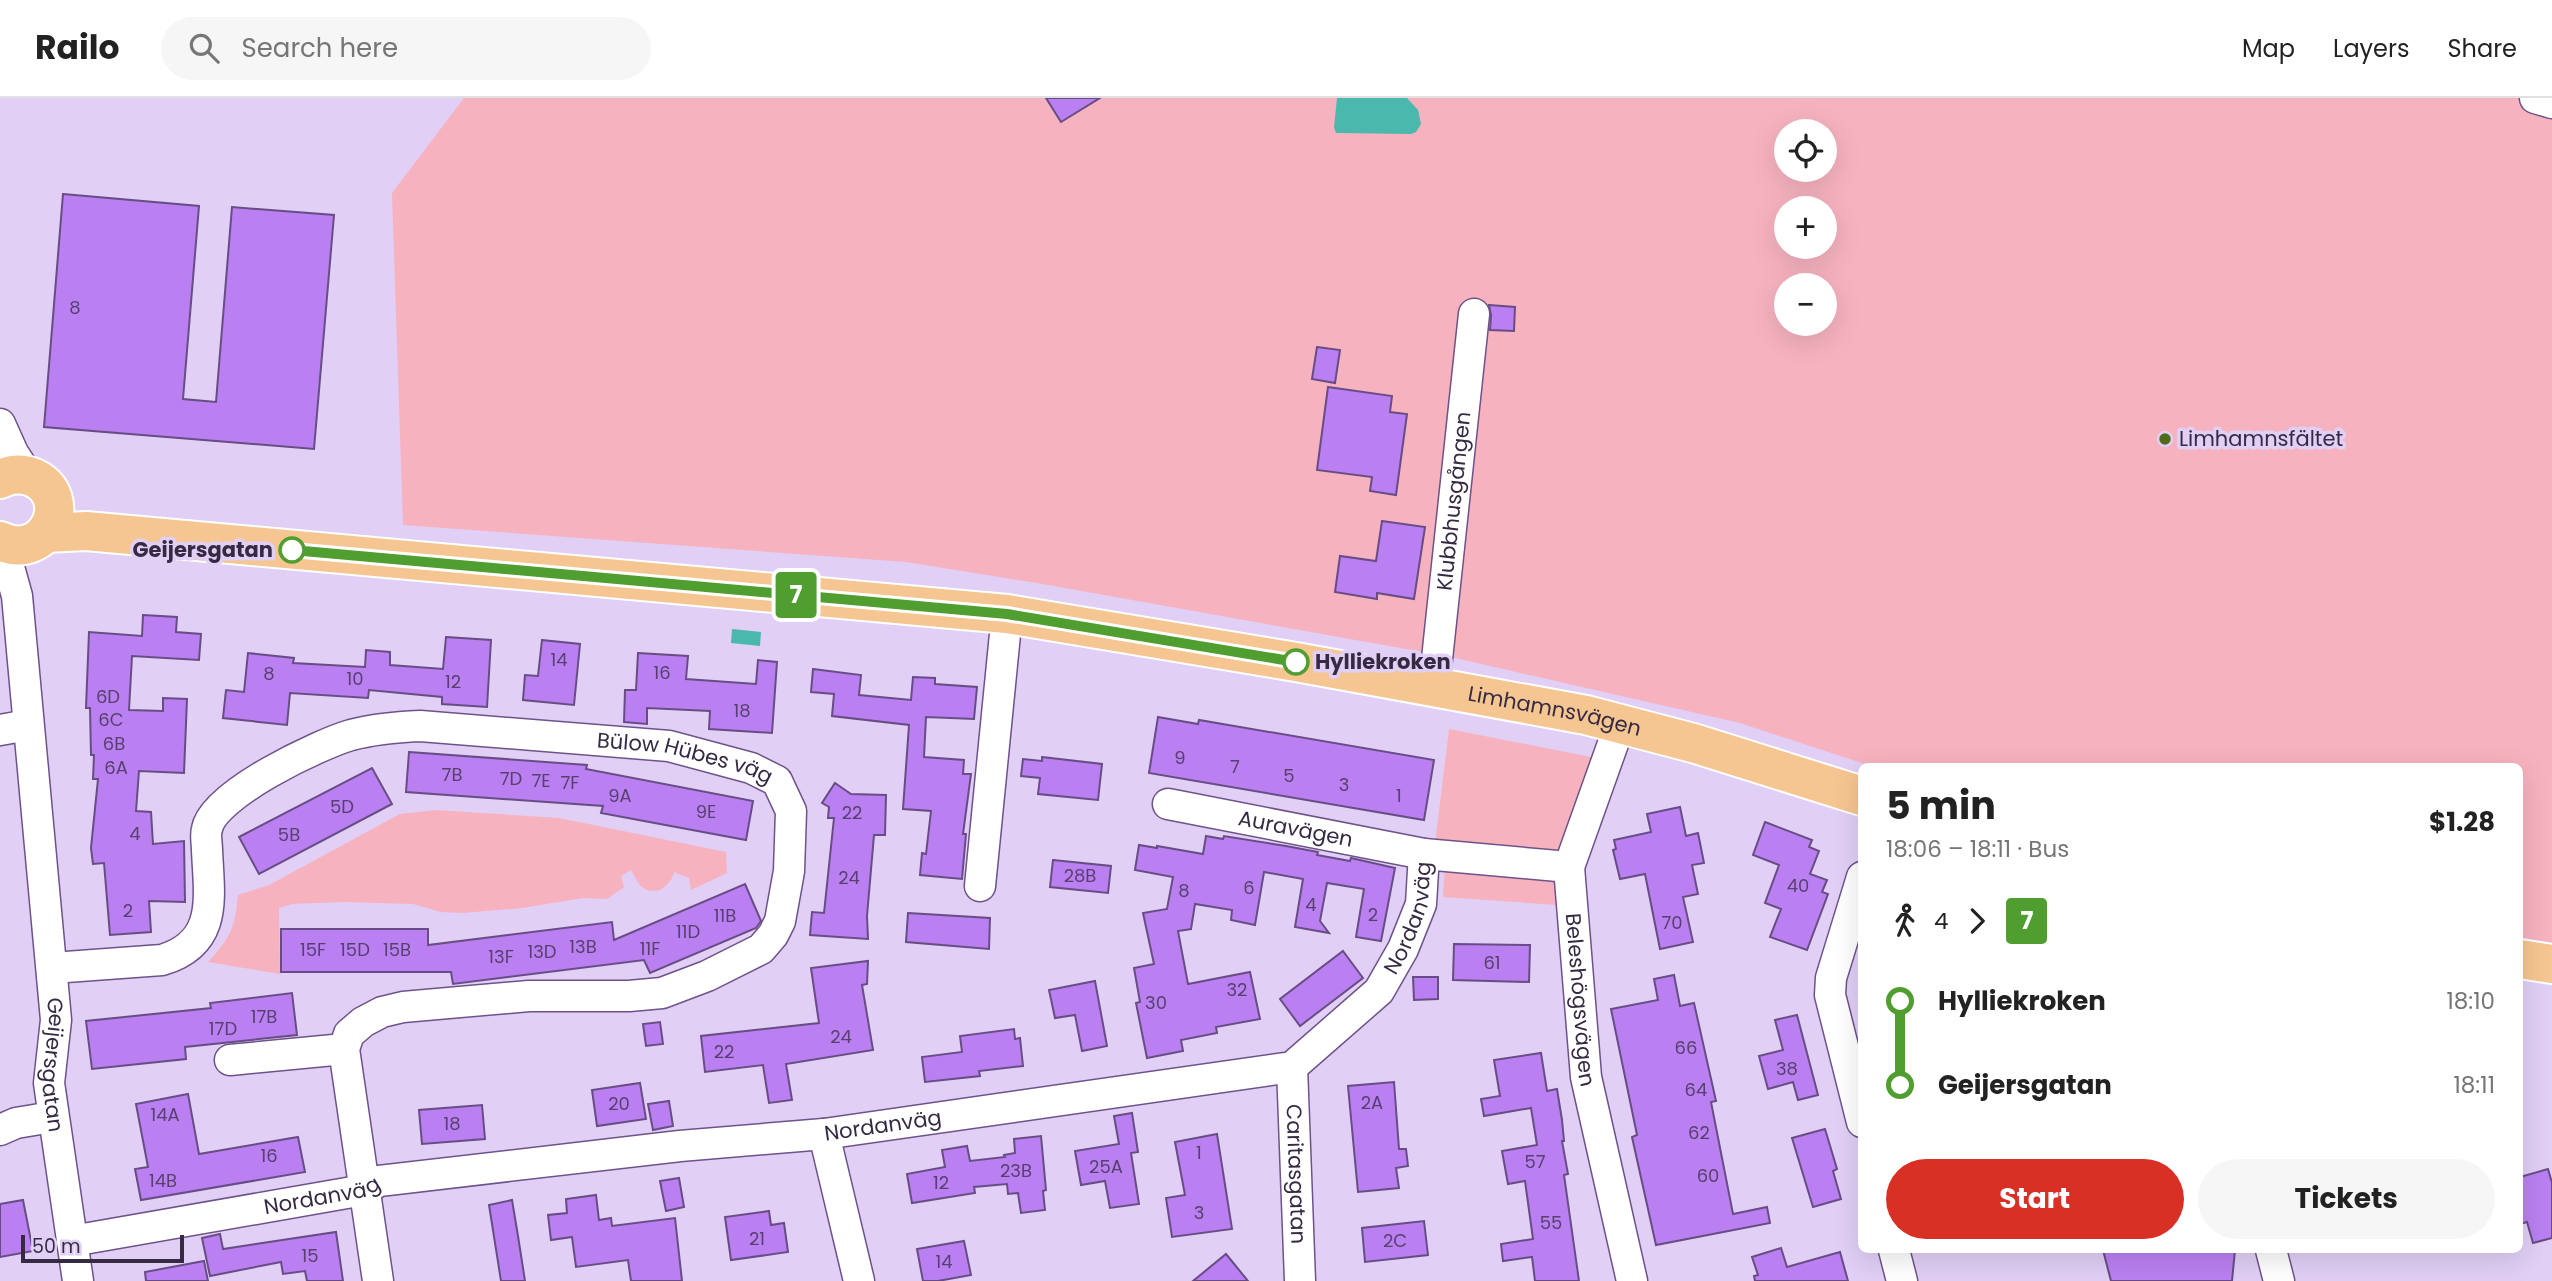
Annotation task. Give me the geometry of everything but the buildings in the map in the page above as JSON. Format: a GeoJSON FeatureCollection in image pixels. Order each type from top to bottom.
{"type":"FeatureCollection","features":[{"type":"Feature","properties":{"kind":"main road","name":"Limhamnsvägen"},"geometry":{"type":"LineString","coordinates":[[24,515],[86,523],[113,535],[1007,614],[1539,705],[1693,743],[1858,795]]}},
{"type":"Feature","properties":{"kind":"main road"},"geometry":{"type":"LineString","coordinates":[[2523,959],[2552,964]]}},
{"type":"Feature","properties":{"kind":"street"},"geometry":{"type":"LineString","coordinates":[[2535,98],[2552,103]]}},
{"type":"Feature","properties":{"kind":"street","name":"Klubbhusgången"},"geometry":{"type":"LineString","coordinates":[[1434,687],[1474,314]]}},
{"type":"Feature","properties":{"kind":"street","name":"Geijersgatan"},"geometry":{"type":"LineString","coordinates":[[0,430],[24,515],[18,596],[14,727],[52,968],[56,1020],[49,1083],[78,1281]]}},
{"type":"Feature","properties":{"kind":"street"},"geometry":{"type":"LineString","coordinates":[[980,886],[1007,614]]}},
{"type":"Feature","properties":{"kind":"street","name":"Beleshögsvägen"},"geometry":{"type":"LineString","coordinates":[[1620,724],[1569,867],[1586,1077],[1632,1281]]}},
{"type":"Feature","properties":{"kind":"street","name":"Bülow Hübes väg"},"geometry":{"type":"LineString","coordinates":[[52,968],[162,960],[177,956],[192,945],[202,933],[210,903],[206,828],[213,816],[270,771],[351,735],[384,728],[420,726],[669,746],[751,768],[777,781],[791,811],[789,871],[780,920],[773,935],[761,949],[707,976],[662,993],[629,996],[529,996],[403,1007],[382,1012],[363,1022],[349,1034],[344,1049]]}},
{"type":"Feature","properties":{"kind":"street","name":"Auravägen"},"geometry":{"type":"LineString","coordinates":[[1168,804],[1423,854]]}},
{"type":"Feature","properties":{"kind":"street","name":"Nordanväg"},"geometry":{"type":"LineString","coordinates":[[72,1241],[364,1190],[379,1181],[680,1146],[824,1134],[1292,1067],[1379,991],[1403,949],[1421,904],[1423,854],[1569,867]]}},
{"type":"Feature","properties":{"kind":"street"},"geometry":{"type":"LineString","coordinates":[[1858,895],[1831,978],[1830,995],[1858,1106]]}},
{"type":"Feature","properties":{"kind":"street"},"geometry":{"type":"LineString","coordinates":[[230,1060],[344,1049],[378,1281]]}},
{"type":"Feature","properties":{"kind":"street","name":"Caritasgatan"},"geometry":{"type":"LineString","coordinates":[[1292,1067],[1298,1279]]}},
{"type":"Feature","properties":{"kind":"street"},"geometry":{"type":"LineString","coordinates":[[0,1130],[16,1122],[52,1117]]}},
{"type":"Feature","properties":{"kind":"street"},"geometry":{"type":"LineString","coordinates":[[824,1134],[859,1281]]}},
{"type":"Feature","properties":{"kind":"street"},"geometry":{"type":"LineString","coordinates":[[1895,1253],[1902,1281]]}},
{"type":"Feature","properties":{"kind":"street"},"geometry":{"type":"LineString","coordinates":[[2272,1253],[2279,1281]]}},
{"type":"Feature","properties":{"kind":"shaded area"},"geometry":{"type":"Polygon","coordinates":[[[464,98],[2552,98],[2552,944],[2523,938],[2523,763],[1862,763],[1740,723],[1451,657],[906,562],[403,525],[392,193],[464,98]]]}},
{"type":"Feature","properties":{"kind":"shaded area"},"geometry":{"type":"Polygon","coordinates":[[[1337,98],[1407,98],[1418,110],[1421,124],[1416,132],[1411,134],[1336,133],[1334,127],[1337,98]]]}},
{"type":"Feature","properties":{"kind":"shaded area"},"geometry":{"type":"Polygon","coordinates":[[[732,629],[761,632],[760,646],[731,643],[732,629]]]}},
{"type":"Feature","properties":{"kind":"shaded area"},"geometry":{"type":"Polygon","coordinates":[[[1449,729],[1596,758],[1561,857],[1435,844],[1449,729]]]}},
{"type":"Feature","properties":{"kind":"shaded area"},"geometry":{"type":"Polygon","coordinates":[[[436,810],[559,818],[726,852],[727,873],[691,890],[689,878],[676,873],[675,870],[664,887],[650,891],[640,886],[631,870],[621,876],[624,887],[607,899],[583,898],[522,908],[462,913],[441,912],[413,904],[292,904],[279,908],[280,974],[208,962],[230,932],[238,895],[269,885],[400,814],[436,810]]]}},
{"type":"Feature","properties":{"kind":"shaded area"},"geometry":{"type":"Polygon","coordinates":[[[1445,866],[1559,873],[1557,905],[1443,897],[1445,866]]]}},
{"type":"Feature","properties":{"kind":"bus line","name":"7"},"geometry":{"type":"LineString","coordinates":[[292,550],[1007,614],[1296,662]]}},
{"type":"Feature","properties":{"kind":"place","name":"Limhamnsfältet"},"geometry":{"type":"Point","coordinates":[2165,439]}},
{"type":"Feature","properties":{"kind":"place","name":"Geijersgatan"},"geometry":{"type":"Point","coordinates":[292,550]}},
{"type":"Feature","properties":{"kind":"place","name":"Hylliekroken"},"geometry":{"type":"Point","coordinates":[1296,662]}}]}
